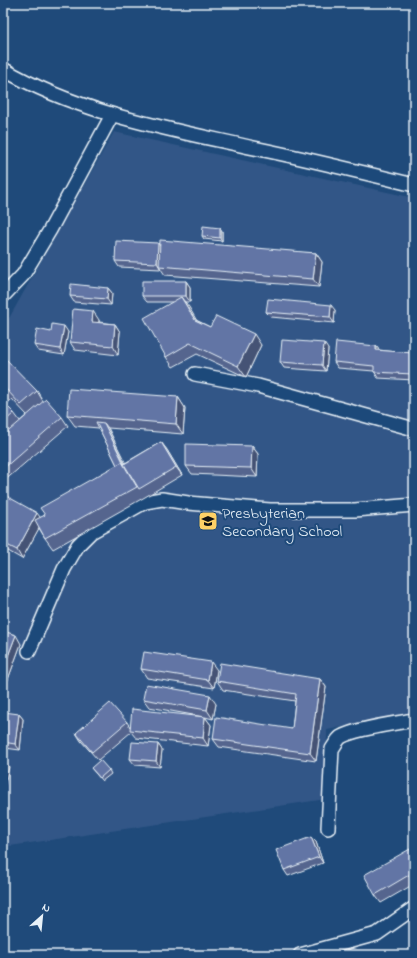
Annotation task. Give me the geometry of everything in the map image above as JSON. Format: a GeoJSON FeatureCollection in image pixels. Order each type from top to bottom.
{"type":"FeatureCollection","features":[{"type":"Feature","properties":{"kind":"street"},"geometry":{"type":"LineString","coordinates":[[3,69],[43,90],[112,115],[414,185]]}},
{"type":"Feature","properties":{"kind":"street"},"geometry":{"type":"LineString","coordinates":[[3,296],[23,275],[50,230],[112,115]]}},
{"type":"Feature","properties":{"kind":"street"},"geometry":{"type":"LineString","coordinates":[[195,374],[258,386],[414,429]]}},
{"type":"Feature","properties":{"kind":"street"},"geometry":{"type":"LineString","coordinates":[[29,651],[64,569],[78,545],[92,532],[145,502],[162,499],[188,503],[270,510],[355,510],[414,505]]}},
{"type":"Feature","properties":{"kind":"street"},"geometry":{"type":"LineString","coordinates":[[328,828],[332,749],[337,741],[352,732],[414,720]]}},
{"type":"Feature","properties":{"kind":"street"},"geometry":{"type":"LineString","coordinates":[[300,955],[377,934],[414,908]]}},
{"type":"Feature","properties":{"kind":"shaded area","name":"Presbyterian Secondary School"},"geometry":{"type":"Polygon","coordinates":[[[114,132],[414,198],[414,712],[327,730],[326,799],[3,847],[3,329],[114,132]]]}},
{"type":"Feature","properties":{"kind":"building"},"geometry":{"type":"Polygon","coordinates":[[[203,226],[220,228],[220,238],[202,236],[203,226]]]}},
{"type":"Feature","properties":{"kind":"building"},"geometry":{"type":"Polygon","coordinates":[[[160,240],[316,253],[313,279],[159,266],[160,240]]]}},
{"type":"Feature","properties":{"kind":"building"},"geometry":{"type":"Polygon","coordinates":[[[116,241],[158,243],[157,263],[115,261],[116,241]]]}},
{"type":"Feature","properties":{"kind":"building"},"geometry":{"type":"Polygon","coordinates":[[[142,281],[186,281],[186,296],[142,296],[142,281]]]}},
{"type":"Feature","properties":{"kind":"building"},"geometry":{"type":"Polygon","coordinates":[[[71,284],[108,288],[107,299],[70,296],[71,284]]]}},
{"type":"Feature","properties":{"kind":"building"},"geometry":{"type":"Polygon","coordinates":[[[181,297],[195,320],[210,327],[216,316],[254,334],[238,366],[190,343],[166,357],[144,318],[181,297]]]}},
{"type":"Feature","properties":{"kind":"building"},"geometry":{"type":"Polygon","coordinates":[[[268,299],[331,305],[330,317],[266,312],[268,299]]]}},
{"type":"Feature","properties":{"kind":"building"},"geometry":{"type":"Polygon","coordinates":[[[73,309],[93,311],[92,322],[115,324],[113,346],[70,342],[73,309]]]}},
{"type":"Feature","properties":{"kind":"building"},"geometry":{"type":"Polygon","coordinates":[[[52,324],[64,326],[60,349],[34,345],[37,329],[51,332],[52,324]]]}},
{"type":"Feature","properties":{"kind":"building"},"geometry":{"type":"Polygon","coordinates":[[[282,340],[324,343],[322,365],[280,362],[282,340]]]}},
{"type":"Feature","properties":{"kind":"building"},"geometry":{"type":"Polygon","coordinates":[[[336,342],[376,346],[376,350],[413,353],[412,374],[374,372],[374,366],[334,362],[336,342]]]}},
{"type":"Feature","properties":{"kind":"building"},"geometry":{"type":"Polygon","coordinates":[[[4,357],[37,391],[21,405],[5,388],[3,390],[4,357]]]}},
{"type":"Feature","properties":{"kind":"building"},"geometry":{"type":"Polygon","coordinates":[[[69,389],[178,397],[176,424],[67,415],[69,389]]]}},
{"type":"Feature","properties":{"kind":"building"},"geometry":{"type":"Polygon","coordinates":[[[46,399],[62,417],[3,469],[3,436],[46,399]]]}},
{"type":"Feature","properties":{"kind":"building"},"geometry":{"type":"Polygon","coordinates":[[[3,402],[14,413],[3,423],[3,402]]]}},
{"type":"Feature","properties":{"kind":"building"},"geometry":{"type":"Polygon","coordinates":[[[96,422],[104,423],[124,464],[122,462],[117,465],[96,422]]]}},
{"type":"Feature","properties":{"kind":"building"},"geometry":{"type":"Polygon","coordinates":[[[161,442],[176,467],[139,489],[124,464],[161,442]]]}},
{"type":"Feature","properties":{"kind":"building"},"geometry":{"type":"Polygon","coordinates":[[[186,444],[252,446],[251,468],[186,466],[186,444]]]}},
{"type":"Feature","properties":{"kind":"building"},"geometry":{"type":"Polygon","coordinates":[[[122,462],[137,487],[45,538],[35,520],[45,515],[40,508],[122,462]]]}},
{"type":"Feature","properties":{"kind":"building"},"geometry":{"type":"Polygon","coordinates":[[[3,494],[37,513],[17,550],[3,543],[3,494]]]}},
{"type":"Feature","properties":{"kind":"building"},"geometry":{"type":"Polygon","coordinates":[[[3,631],[16,635],[3,669],[3,631]]]}},
{"type":"Feature","properties":{"kind":"building"},"geometry":{"type":"Polygon","coordinates":[[[144,652],[211,662],[208,680],[141,669],[144,652]]]}},
{"type":"Feature","properties":{"kind":"building"},"geometry":{"type":"Polygon","coordinates":[[[220,663],[320,679],[310,753],[213,739],[216,717],[292,729],[296,694],[217,681],[220,663]]]}},
{"type":"Feature","properties":{"kind":"building"},"geometry":{"type":"Polygon","coordinates":[[[146,684],[210,695],[207,710],[143,699],[146,684]]]}},
{"type":"Feature","properties":{"kind":"building"},"geometry":{"type":"Polygon","coordinates":[[[110,703],[127,722],[92,752],[76,733],[110,703]]]}},
{"type":"Feature","properties":{"kind":"building"},"geometry":{"type":"Polygon","coordinates":[[[132,709],[205,717],[203,738],[130,730],[132,709]]]}},
{"type":"Feature","properties":{"kind":"building"},"geometry":{"type":"Polygon","coordinates":[[[4,712],[19,714],[15,744],[3,742],[4,712]]]}},
{"type":"Feature","properties":{"kind":"building"},"geometry":{"type":"Polygon","coordinates":[[[132,742],[158,744],[156,761],[130,759],[132,742]]]}},
{"type":"Feature","properties":{"kind":"building"},"geometry":{"type":"Polygon","coordinates":[[[100,760],[109,770],[100,778],[91,768],[100,760]]]}},
{"type":"Feature","properties":{"kind":"building"},"geometry":{"type":"Polygon","coordinates":[[[311,837],[319,857],[284,870],[276,850],[311,837]]]}},
{"type":"Feature","properties":{"kind":"building"},"geometry":{"type":"Polygon","coordinates":[[[410,849],[414,856],[414,872],[375,895],[364,875],[410,849]]]}},
{"type":"Feature","properties":{"kind":"place","name":"Presbyterian Secondary School"},"geometry":{"type":"Point","coordinates":[208,521]}}]}
